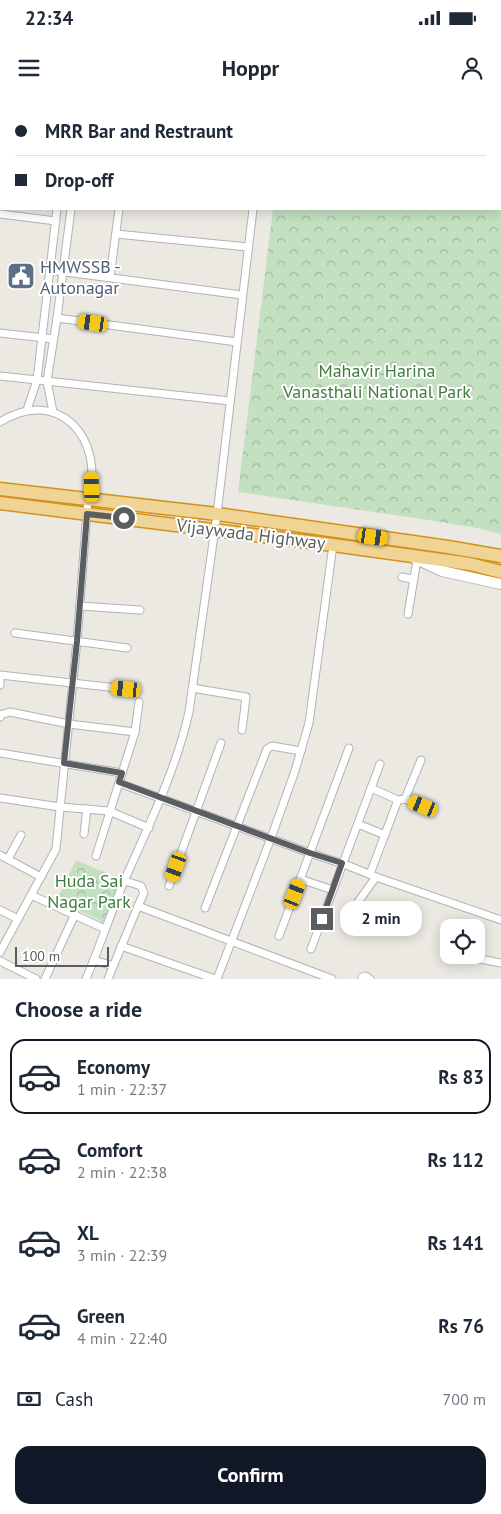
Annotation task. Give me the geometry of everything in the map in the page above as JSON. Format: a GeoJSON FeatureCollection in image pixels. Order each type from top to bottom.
{"type":"FeatureCollection","features":[{"type":"Feature","properties":{"kind":"highway","name":"Vijaywada Highway"},"geometry":{"type":"LineString","coordinates":[[0,489],[217,514],[500,556]]}},
{"type":"Feature","properties":{"kind":"highway","name":"Vijaywada Highway"},"geometry":{"type":"LineString","coordinates":[[0,503],[333,545],[415,559],[470,564],[501,572]]}},
{"type":"Feature","properties":{"kind":"street"},"geometry":{"type":"LineString","coordinates":[[27,410],[37,380],[57,210]]}},
{"type":"Feature","properties":{"kind":"street"},"geometry":{"type":"LineString","coordinates":[[52,412],[47,381],[71,210]]}},
{"type":"Feature","properties":{"kind":"street"},"geometry":{"type":"LineString","coordinates":[[110,278],[119,210]]}},
{"type":"Feature","properties":{"kind":"street"},"geometry":{"type":"LineString","coordinates":[[86,979],[125,881],[149,828],[183,738],[217,514],[253,210]]}},
{"type":"Feature","properties":{"kind":"street"},"geometry":{"type":"LineString","coordinates":[[0,214],[56,221]]}},
{"type":"Feature","properties":{"kind":"street"},"geometry":{"type":"LineString","coordinates":[[116,234],[248,247]]}},
{"type":"Feature","properties":{"kind":"street"},"geometry":{"type":"LineString","coordinates":[[50,270],[242,295]]}},
{"type":"Feature","properties":{"kind":"street"},"geometry":{"type":"LineString","coordinates":[[57,318],[237,342]]}},
{"type":"Feature","properties":{"kind":"street"},"geometry":{"type":"LineString","coordinates":[[0,333],[53,339]]}},
{"type":"Feature","properties":{"kind":"street"},"geometry":{"type":"LineString","coordinates":[[0,376],[230,401]]}},
{"type":"Feature","properties":{"kind":"street"},"geometry":{"type":"LineString","coordinates":[[0,422],[11,415],[27,410],[40,409],[65,418],[75,426],[85,441],[91,460],[92,487],[88,499],[77,641],[56,849],[0,952]]}},
{"type":"Feature","properties":{"kind":"street"},"geometry":{"type":"LineString","coordinates":[[122,946],[216,979],[271,838],[309,723],[333,545]]}},
{"type":"Feature","properties":{"kind":"street"},"geometry":{"type":"LineString","coordinates":[[408,614],[415,559],[442,571],[501,584]]}},
{"type":"Feature","properties":{"kind":"street"},"geometry":{"type":"LineString","coordinates":[[402,578],[412,579]]}},
{"type":"Feature","properties":{"kind":"street"},"geometry":{"type":"LineString","coordinates":[[80,606],[140,610]]}},
{"type":"Feature","properties":{"kind":"street"},"geometry":{"type":"LineString","coordinates":[[15,633],[127,648]]}},
{"type":"Feature","properties":{"kind":"street"},"geometry":{"type":"LineString","coordinates":[[0,685],[0,675],[126,689]]}},
{"type":"Feature","properties":{"kind":"street"},"geometry":{"type":"LineString","coordinates":[[192,688],[246,697],[242,730]]}},
{"type":"Feature","properties":{"kind":"street"},"geometry":{"type":"LineString","coordinates":[[96,856],[135,732],[139,702]]}},
{"type":"Feature","properties":{"kind":"street"},"geometry":{"type":"LineString","coordinates":[[0,717],[0,715],[10,712],[69,724],[135,732]]}},
{"type":"Feature","properties":{"kind":"street"},"geometry":{"type":"LineString","coordinates":[[169,886],[221,743]]}},
{"type":"Feature","properties":{"kind":"street"},"geometry":{"type":"LineString","coordinates":[[205,908],[267,749],[272,746],[301,751]]}},
{"type":"Feature","properties":{"kind":"street"},"geometry":{"type":"LineString","coordinates":[[279,936],[349,748]]}},
{"type":"Feature","properties":{"kind":"street"},"geometry":{"type":"LineString","coordinates":[[0,753],[122,773]]}},
{"type":"Feature","properties":{"kind":"street"},"geometry":{"type":"LineString","coordinates":[[358,902],[373,876],[385,835],[421,760]]}},
{"type":"Feature","properties":{"kind":"street"},"geometry":{"type":"LineString","coordinates":[[311,949],[380,764]]}},
{"type":"Feature","properties":{"kind":"street"},"geometry":{"type":"LineString","coordinates":[[119,782],[373,876],[501,920]]}},
{"type":"Feature","properties":{"kind":"street"},"geometry":{"type":"LineString","coordinates":[[372,788],[423,806]]}},
{"type":"Feature","properties":{"kind":"street"},"geometry":{"type":"LineString","coordinates":[[0,798],[109,811],[149,828]]}},
{"type":"Feature","properties":{"kind":"street"},"geometry":{"type":"LineString","coordinates":[[84,834],[87,809]]}},
{"type":"Feature","properties":{"kind":"street"},"geometry":{"type":"LineString","coordinates":[[358,824],[385,835]]}},
{"type":"Feature","properties":{"kind":"street"},"geometry":{"type":"LineString","coordinates":[[8,859],[21,834]]}},
{"type":"Feature","properties":{"kind":"street"},"geometry":{"type":"LineString","coordinates":[[0,856],[41,877]]}},
{"type":"Feature","properties":{"kind":"street"},"geometry":{"type":"LineString","coordinates":[[300,879],[333,890]]}},
{"type":"Feature","properties":{"kind":"street"},"geometry":{"type":"LineString","coordinates":[[108,979],[144,893],[141,886],[125,881]]}},
{"type":"Feature","properties":{"kind":"street"},"geometry":{"type":"LineString","coordinates":[[31,895],[105,929]]}},
{"type":"Feature","properties":{"kind":"street"},"geometry":{"type":"LineString","coordinates":[[138,906],[332,979]]}},
{"type":"Feature","properties":{"kind":"street"},"geometry":{"type":"LineString","coordinates":[[0,910],[18,919]]}},
{"type":"Feature","properties":{"kind":"street"},"geometry":{"type":"LineString","coordinates":[[45,979],[75,914]]}},
{"type":"Feature","properties":{"kind":"street"},"geometry":{"type":"LineString","coordinates":[[94,960],[113,966]]}},
{"type":"Feature","properties":{"kind":"street"},"geometry":{"type":"LineString","coordinates":[[485,960],[501,963]]}},
{"type":"Feature","properties":{"kind":"street"},"geometry":{"type":"LineString","coordinates":[[0,961],[36,979]]}},
{"type":"Feature","properties":{"kind":"green space","name":"Mahavir Harina Vanasthali National Park"},"geometry":{"type":"Polygon","coordinates":[[[273,210],[501,210],[501,534],[428,520],[238,492],[273,210]]]}},
{"type":"Feature","properties":{"kind":"green space","name":"Huda Sai Nagar Park"},"geometry":{"type":"Polygon","coordinates":[[[76,860],[122,880],[103,922],[57,900],[76,860]]]}},
{"type":"Feature","properties":{"kind":"place","name":"HMWSSB - Autonagar"},"geometry":{"type":"Point","coordinates":[21,276]}},
{"type":"Feature","properties":{"kind":"route"},"geometry":{"type":"LineString","coordinates":[[124,518],[87,514],[77,641],[64,763],[122,773],[119,782],[310,853],[342,863],[322,919]]}}]}
